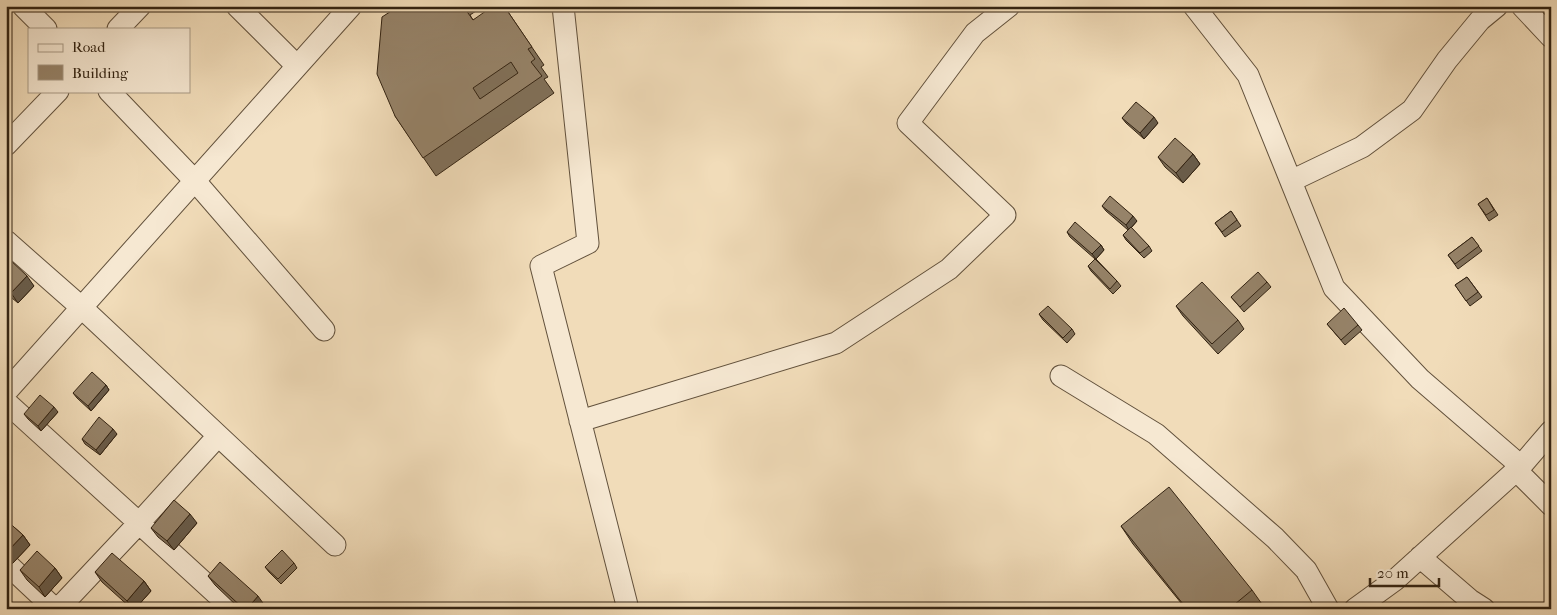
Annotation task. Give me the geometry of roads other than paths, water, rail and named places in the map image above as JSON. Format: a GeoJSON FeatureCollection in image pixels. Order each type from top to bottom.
{"type":"FeatureCollection","features":[{"type":"Feature","properties":{"kind":"street"},"geometry":{"type":"LineString","coordinates":[[23,6],[45,28]]}},
{"type":"Feature","properties":{"kind":"street"},"geometry":{"type":"LineString","coordinates":[[119,28],[140,6]]}},
{"type":"Feature","properties":{"kind":"street"},"geometry":{"type":"LineString","coordinates":[[237,6],[297,66]]}},
{"type":"Feature","properties":{"kind":"street"},"geometry":{"type":"LineString","coordinates":[[6,392],[352,6]]}},
{"type":"Feature","properties":{"kind":"street"},"geometry":{"type":"LineString","coordinates":[[563,6],[588,243],[541,266],[628,609]]}},
{"type":"Feature","properties":{"kind":"street"},"geometry":{"type":"LineString","coordinates":[[580,421],[836,343],[949,269],[1005,215],[908,123],[975,33],[1009,6]]}},
{"type":"Feature","properties":{"kind":"street"},"geometry":{"type":"LineString","coordinates":[[1194,6],[1248,75],[1334,288],[1420,379],[1519,468],[1551,505]]}},
{"type":"Feature","properties":{"kind":"street"},"geometry":{"type":"LineString","coordinates":[[1291,181],[1362,147],[1412,110],[1447,60],[1480,20],[1497,6]]}},
{"type":"Feature","properties":{"kind":"street"},"geometry":{"type":"LineString","coordinates":[[1522,6],[1551,36]]}},
{"type":"Feature","properties":{"kind":"street"},"geometry":{"type":"LineString","coordinates":[[6,145],[57,92]]}},
{"type":"Feature","properties":{"kind":"street"},"geometry":{"type":"LineString","coordinates":[[110,92],[195,181],[324,330]]}},
{"type":"Feature","properties":{"kind":"street"},"geometry":{"type":"LineString","coordinates":[[6,241],[81,307],[335,545]]}},
{"type":"Feature","properties":{"kind":"street"},"geometry":{"type":"LineString","coordinates":[[1061,376],[1156,434],[1275,538],[1306,570],[1328,609]]}},
{"type":"Feature","properties":{"kind":"street"},"geometry":{"type":"LineString","coordinates":[[6,402],[233,609]]}},
{"type":"Feature","properties":{"kind":"street"},"geometry":{"type":"LineString","coordinates":[[1355,609],[1395,580],[1519,468],[1551,431]]}},
{"type":"Feature","properties":{"kind":"street"},"geometry":{"type":"LineString","coordinates":[[6,562],[57,609],[218,436]]}},
{"type":"Feature","properties":{"kind":"street"},"geometry":{"type":"LineString","coordinates":[[1420,557],[1470,600],[1484,609]]}}]}
